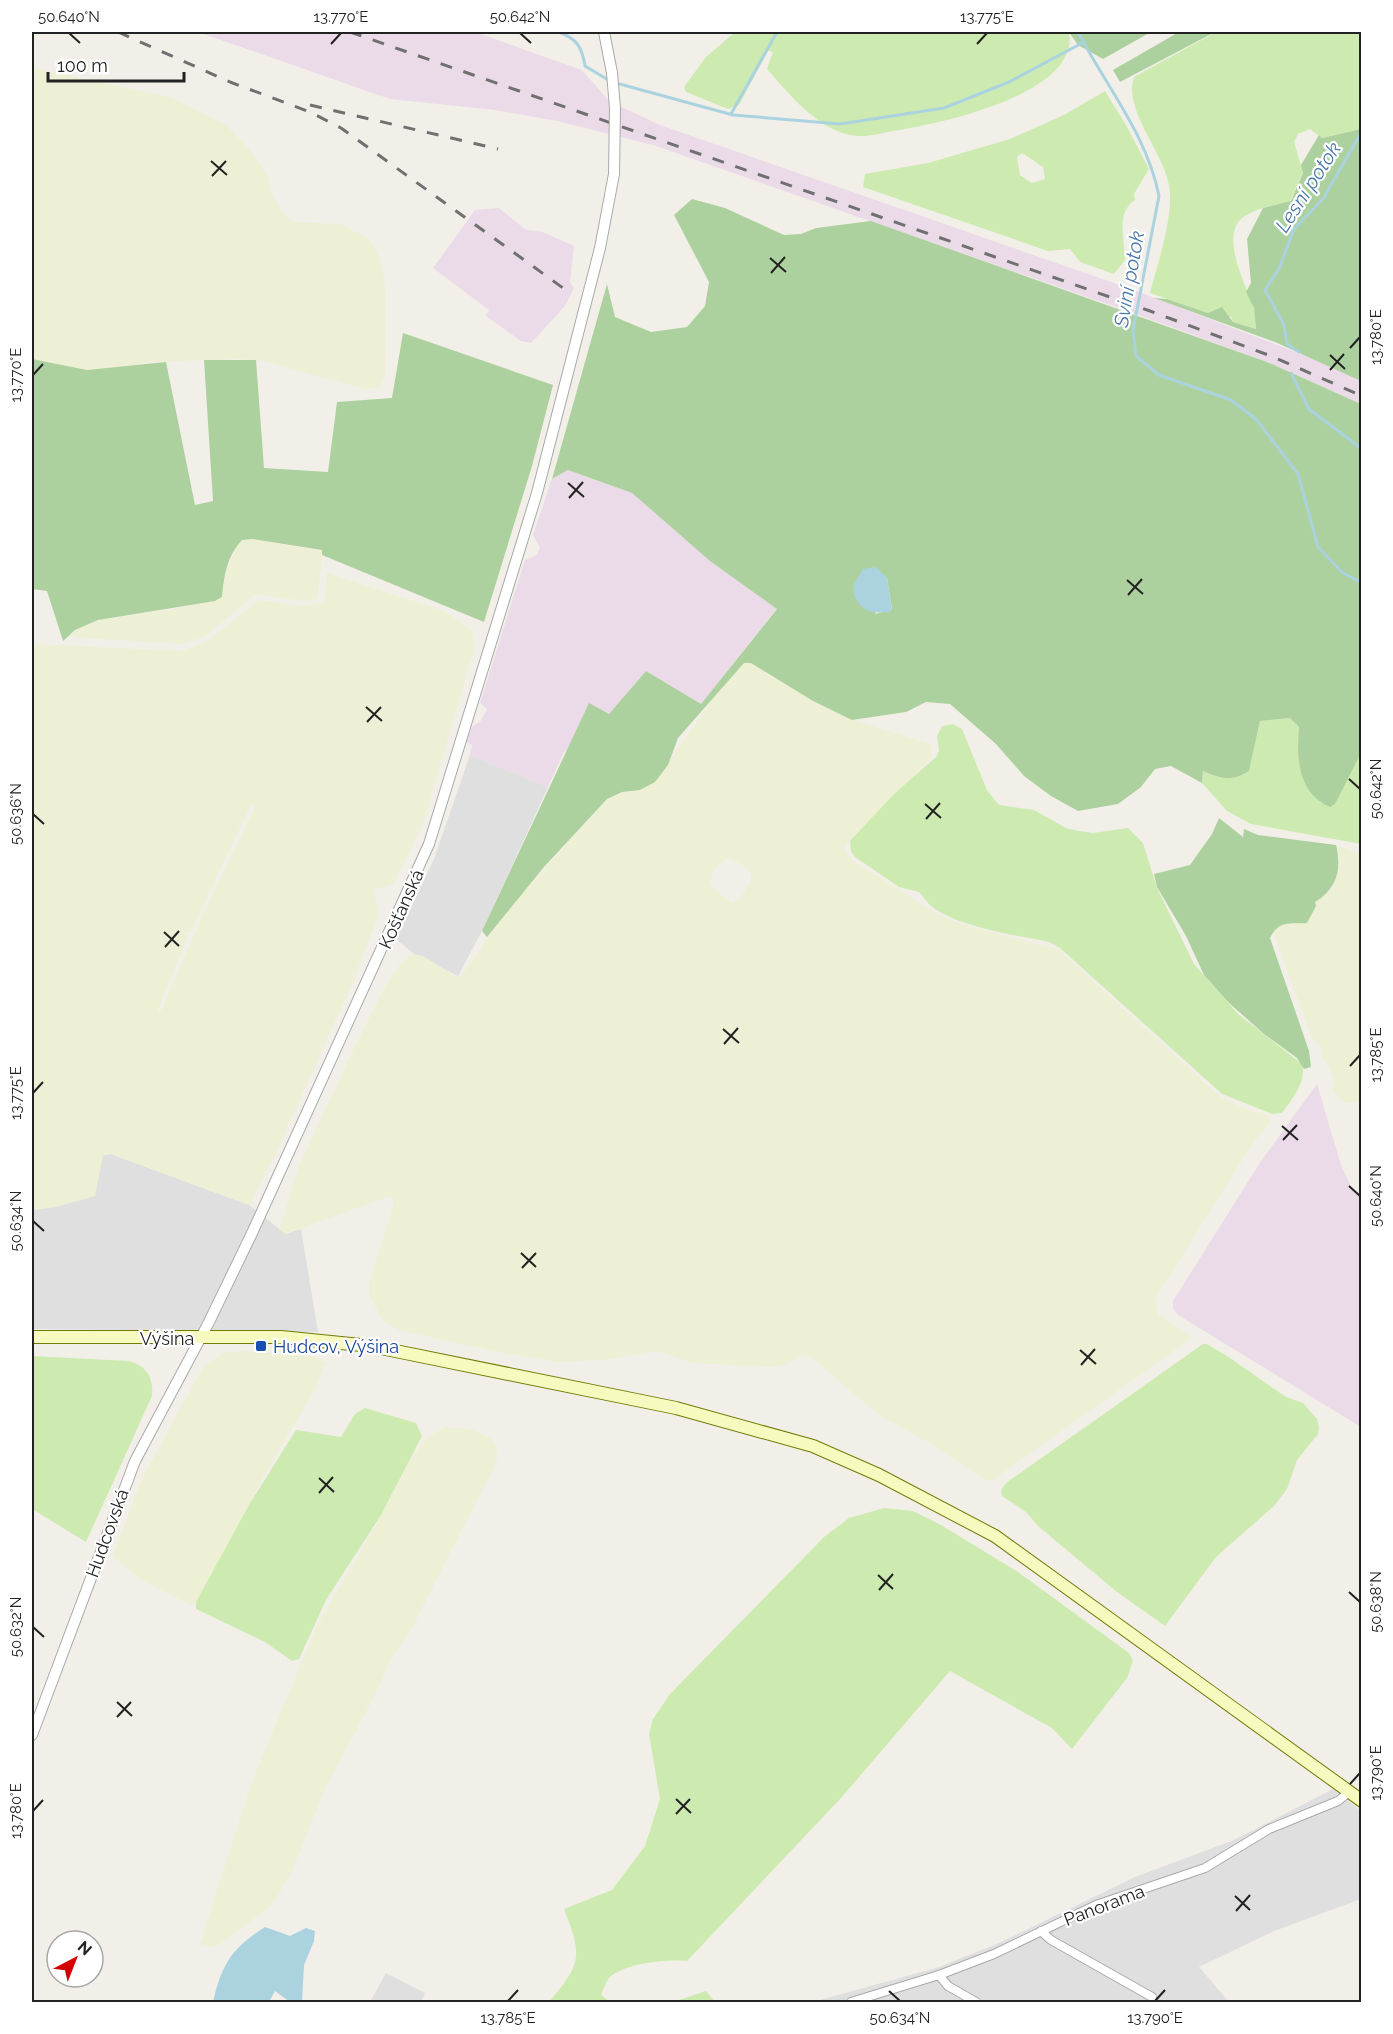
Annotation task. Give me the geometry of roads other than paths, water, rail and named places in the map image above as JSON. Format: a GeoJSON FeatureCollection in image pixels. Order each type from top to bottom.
{"type":"FeatureCollection","features":[{"type":"Feature","properties":{"kind":"main road","name":"Výšina"},"geometry":{"type":"LineString","coordinates":[[32,1337],[302,1339],[380,1347],[659,1404],[736,1423],[826,1451],[933,1502],[995,1536],[1362,1801]]}},
{"type":"Feature","properties":{"kind":"street","name":"Košťanská"},"geometry":{"type":"LineString","coordinates":[[200,1338],[258,1220],[423,860],[443,804],[546,458],[604,231],[614,174],[615,108],[612,73],[604,32]]}},
{"type":"Feature","properties":{"kind":"street","name":"Hudcovská"},"geometry":{"type":"LineString","coordinates":[[32,1735],[131,1468],[200,1338]]}},
{"type":"Feature","properties":{"kind":"street","name":"Panorama"},"geometry":{"type":"LineString","coordinates":[[851,2002],[939,1976],[1096,1905],[1205,1868],[1261,1834],[1338,1801],[1349,1792]]}},
{"type":"Feature","properties":{"kind":"street"},"geometry":{"type":"LineString","coordinates":[[1041,1931],[1051,1940],[1152,1997]]}},
{"type":"Feature","properties":{"kind":"street"},"geometry":{"type":"LineString","coordinates":[[939,1976],[948,1986],[976,2002]]}},
{"type":"Feature","properties":{"kind":"water"},"geometry":{"type":"Polygon","coordinates":[[[876,567],[887,578],[892,609],[890,612],[877,612],[864,608],[853,593],[854,584],[863,569],[876,567]]]}},
{"type":"Feature","properties":{"kind":"water"},"geometry":{"type":"Polygon","coordinates":[[[265,1927],[290,1936],[306,1928],[315,1931],[314,1941],[304,1965],[302,2002],[290,2002],[275,1991],[269,2002],[213,2002],[220,1977],[230,1958],[236,1950],[265,1927]]]}},
{"type":"Feature","properties":{"kind":"waterway"},"geometry":{"type":"LineString","coordinates":[[559,32],[578,44],[585,66],[610,81]]}},
{"type":"Feature","properties":{"kind":"waterway"},"geometry":{"type":"LineString","coordinates":[[731,114],[777,32]]}},
{"type":"Feature","properties":{"kind":"waterway","name":"Sviní potok"},"geometry":{"type":"LineString","coordinates":[[1078,32],[1145,152],[1159,196],[1133,330],[1136,356],[1159,375],[1231,400],[1256,419],[1298,474],[1318,547],[1343,573],[1362,583]]}},
{"type":"Feature","properties":{"kind":"waterway"},"geometry":{"type":"LineString","coordinates":[[616,83],[733,115],[840,124],[944,108],[1009,82],[1084,42]]}},
{"type":"Feature","properties":{"kind":"waterway","name":"Lesní potok"},"geometry":{"type":"LineString","coordinates":[[1299,352],[1287,344],[1284,325],[1265,290],[1279,269],[1294,229],[1323,199],[1362,131]]}},
{"type":"Feature","properties":{"kind":"waterway","name":"Lesní potok"},"geometry":{"type":"LineString","coordinates":[[1291,373],[1309,409],[1362,449]]}},
{"type":"Feature","properties":{"kind":"railway"},"geometry":{"type":"LineString","coordinates":[[118,32],[230,82],[310,112],[341,128],[563,288]]}},
{"type":"Feature","properties":{"kind":"railway"},"geometry":{"type":"LineString","coordinates":[[350,32],[1150,311],[1271,356],[1362,396]]}},
{"type":"Feature","properties":{"kind":"railway"},"geometry":{"type":"LineString","coordinates":[[310,105],[498,149]]}},
{"type":"Feature","properties":{"kind":"place","name":"Hudcov, Výšina"},"geometry":{"type":"Point","coordinates":[261,1346]}}]}
